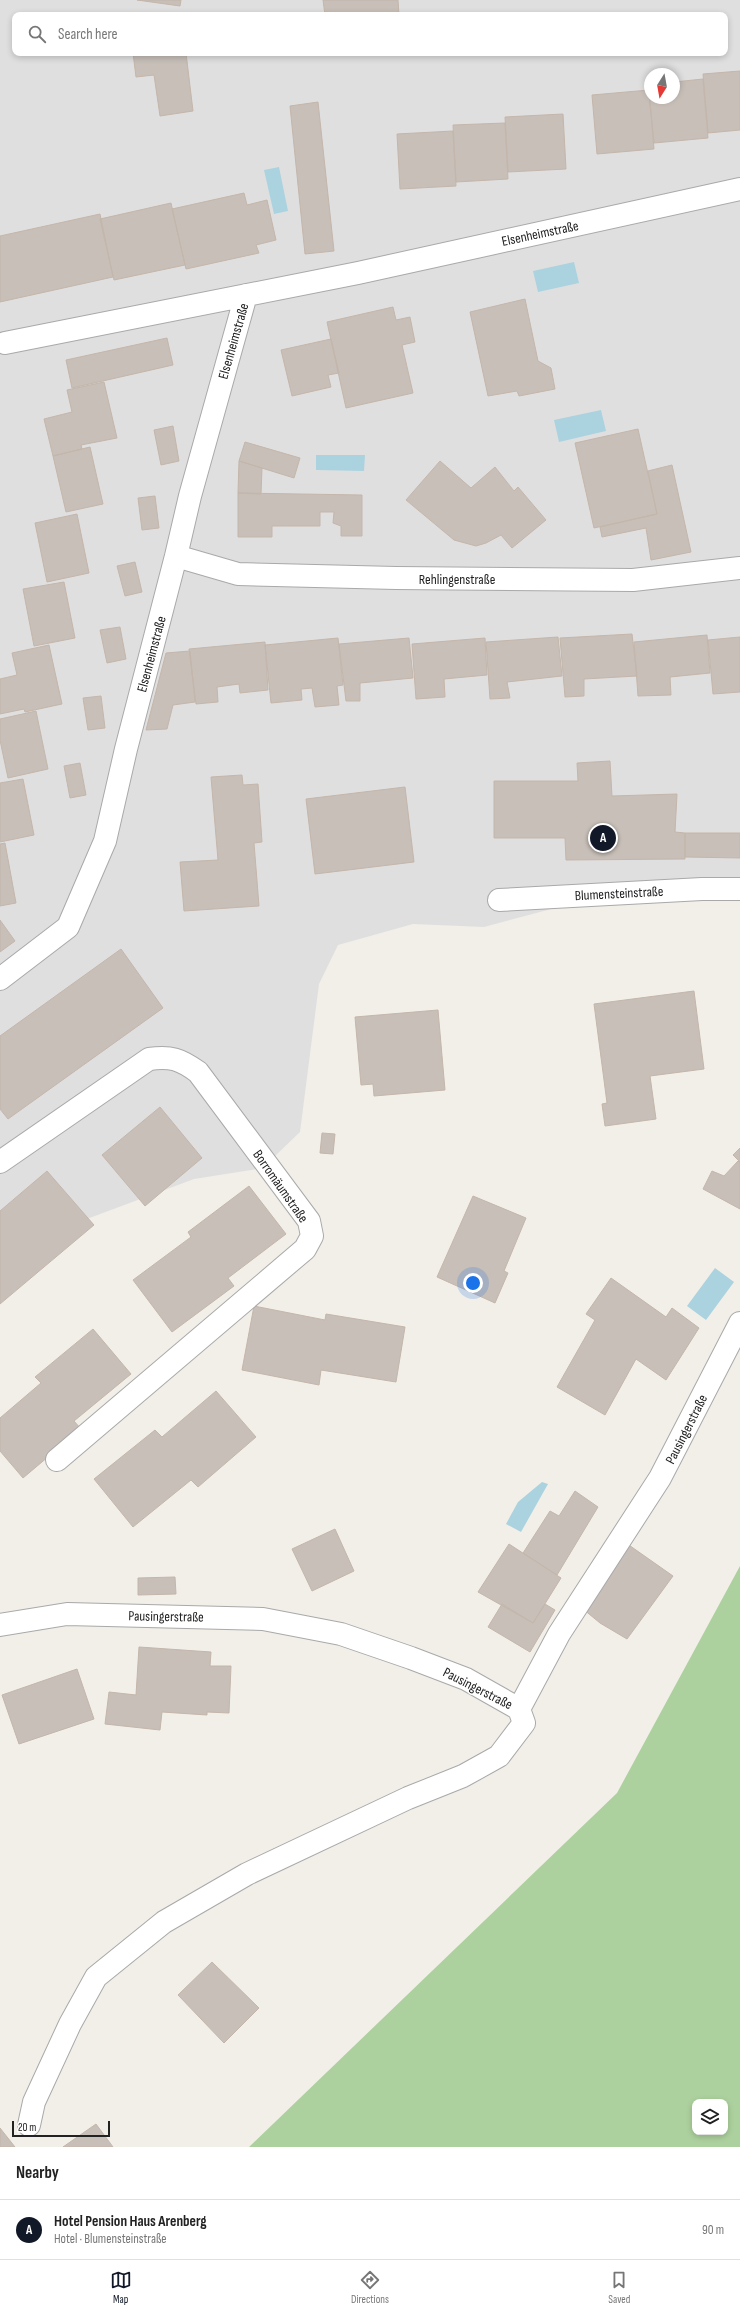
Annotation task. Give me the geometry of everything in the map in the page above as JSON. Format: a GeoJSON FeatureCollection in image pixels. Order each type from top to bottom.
{"type":"FeatureCollection","features":[{"type":"Feature","properties":{"kind":"street","name":"Elsenheimstraße"},"geometry":{"type":"LineString","coordinates":[[5,344],[358,273],[740,189]]}},
{"type":"Feature","properties":{"kind":"street","name":"Elsenheimstraße"},"geometry":{"type":"LineString","coordinates":[[0,979],[68,927],[106,841],[126,749],[190,496],[246,295]]}},
{"type":"Feature","properties":{"kind":"street","name":"Rehlingenstraße"},"geometry":{"type":"LineString","coordinates":[[176,556],[238,574],[396,578],[633,580],[740,568]]}},
{"type":"Feature","properties":{"kind":"street","name":"Blumensteinstraße"},"geometry":{"type":"LineString","coordinates":[[499,900],[702,888],[740,890]]}},
{"type":"Feature","properties":{"kind":"street","name":"Borromäumstraße"},"geometry":{"type":"LineString","coordinates":[[0,1162],[149,1059],[162,1057],[180,1060],[198,1072],[309,1221],[312,1236],[306,1249],[57,1460]]}},
{"type":"Feature","properties":{"kind":"street","name":"Pausingerstraße"},"geometry":{"type":"LineString","coordinates":[[0,1625],[67,1614],[263,1619],[341,1634],[411,1658],[466,1679],[519,1709],[559,1634],[660,1478],[740,1323]]}},
{"type":"Feature","properties":{"kind":"street"},"geometry":{"type":"LineString","coordinates":[[29,2125],[34,2102],[70,2024],[96,1977],[164,1922],[247,1874],[408,1798],[463,1776],[499,1756],[524,1723],[519,1709]]}},
{"type":"Feature","properties":{"kind":"shaded area"},"geometry":{"type":"Polygon","coordinates":[[[0,0],[740,0],[740,880],[653,882],[484,927],[413,924],[338,945],[319,984],[300,1132],[275,1156],[257,1169],[194,1179],[60,1229],[0,1282],[0,0]]]}},
{"type":"Feature","properties":{"kind":"green space"},"geometry":{"type":"Polygon","coordinates":[[[740,1566],[740,2147],[249,2147],[617,1793],[740,1566]]]}},
{"type":"Feature","properties":{"kind":"water"},"geometry":{"type":"Polygon","coordinates":[[[279,167],[288,211],[274,214],[264,170],[279,167]]]}},
{"type":"Feature","properties":{"kind":"water"},"geometry":{"type":"Polygon","coordinates":[[[574,262],[579,283],[538,292],[533,271],[574,262]]]}},
{"type":"Feature","properties":{"kind":"water"},"geometry":{"type":"Polygon","coordinates":[[[601,410],[606,431],[559,442],[554,420],[601,410]]]}},
{"type":"Feature","properties":{"kind":"water"},"geometry":{"type":"Polygon","coordinates":[[[316,455],[365,455],[364,471],[316,470],[316,455]]]}},
{"type":"Feature","properties":{"kind":"water"},"geometry":{"type":"Polygon","coordinates":[[[715,1268],[734,1282],[706,1320],[687,1306],[715,1268]]]}},
{"type":"Feature","properties":{"kind":"water"},"geometry":{"type":"Polygon","coordinates":[[[542,1482],[548,1484],[521,1532],[506,1524],[518,1502],[542,1482]]]}},
{"type":"Feature","properties":{"kind":"building"},"geometry":{"type":"Polygon","coordinates":[[[137,0],[181,0],[180,6],[137,0]]]}},
{"type":"Feature","properties":{"kind":"building"},"geometry":{"type":"Polygon","coordinates":[[[323,0],[398,0],[399,12],[325,12],[323,0]]]}},
{"type":"Feature","properties":{"kind":"building"},"geometry":{"type":"Polygon","coordinates":[[[133,56],[186,56],[193,111],[160,116],[154,75],[136,77],[133,56]]]}},
{"type":"Feature","properties":{"kind":"building"},"geometry":{"type":"Polygon","coordinates":[[[740,71],[740,130],[708,133],[703,74],[740,71]]]}},
{"type":"Feature","properties":{"kind":"building"},"geometry":{"type":"Polygon","coordinates":[[[703,79],[708,138],[654,143],[650,104],[680,104],[680,81],[703,79]]]}},
{"type":"Feature","properties":{"kind":"building"},"geometry":{"type":"Polygon","coordinates":[[[644,90],[644,104],[650,104],[654,149],[597,154],[592,95],[644,90]]]}},
{"type":"Feature","properties":{"kind":"building"},"geometry":{"type":"Polygon","coordinates":[[[318,102],[334,251],[305,254],[290,106],[318,102]]]}},
{"type":"Feature","properties":{"kind":"building"},"geometry":{"type":"Polygon","coordinates":[[[563,114],[566,169],[508,172],[505,117],[563,114]]]}},
{"type":"Feature","properties":{"kind":"building"},"geometry":{"type":"Polygon","coordinates":[[[505,123],[508,179],[456,182],[453,125],[505,123]]]}},
{"type":"Feature","properties":{"kind":"building"},"geometry":{"type":"Polygon","coordinates":[[[453,131],[456,186],[400,189],[397,134],[453,131]]]}},
{"type":"Feature","properties":{"kind":"building"},"geometry":{"type":"Polygon","coordinates":[[[244,193],[247,205],[267,200],[276,240],[256,245],[259,253],[186,269],[172,209],[244,193]]]}},
{"type":"Feature","properties":{"kind":"building"},"geometry":{"type":"Polygon","coordinates":[[[171,203],[185,265],[114,280],[100,219],[171,203]]]}},
{"type":"Feature","properties":{"kind":"building"},"geometry":{"type":"Polygon","coordinates":[[[100,214],[113,277],[0,302],[0,236],[100,214]]]}},
{"type":"Feature","properties":{"kind":"building"},"geometry":{"type":"Polygon","coordinates":[[[525,299],[538,361],[551,368],[555,389],[519,396],[517,391],[488,396],[470,312],[525,299]]]}},
{"type":"Feature","properties":{"kind":"building"},"geometry":{"type":"Polygon","coordinates":[[[393,307],[396,320],[410,317],[415,342],[402,345],[413,393],[346,408],[327,322],[393,307]]]}},
{"type":"Feature","properties":{"kind":"building"},"geometry":{"type":"Polygon","coordinates":[[[167,338],[173,365],[72,388],[66,360],[167,338]]]}},
{"type":"Feature","properties":{"kind":"building"},"geometry":{"type":"Polygon","coordinates":[[[331,339],[339,373],[328,375],[331,387],[292,396],[281,350],[331,339]]]}},
{"type":"Feature","properties":{"kind":"building"},"geometry":{"type":"Polygon","coordinates":[[[104,382],[117,438],[81,445],[82,449],[53,456],[44,419],[72,412],[67,390],[104,382]]]}},
{"type":"Feature","properties":{"kind":"building"},"geometry":{"type":"Polygon","coordinates":[[[173,426],[179,461],[161,465],[154,430],[173,426]]]}},
{"type":"Feature","properties":{"kind":"building"},"geometry":{"type":"Polygon","coordinates":[[[638,429],[657,514],[594,528],[575,443],[638,429]]]}},
{"type":"Feature","properties":{"kind":"building"},"geometry":{"type":"Polygon","coordinates":[[[245,442],[300,458],[294,478],[239,461],[245,442]]]}},
{"type":"Feature","properties":{"kind":"building"},"geometry":{"type":"Polygon","coordinates":[[[90,447],[103,504],[66,512],[53,456],[90,447]]]}},
{"type":"Feature","properties":{"kind":"building"},"geometry":{"type":"Polygon","coordinates":[[[239,461],[262,468],[261,494],[238,493],[239,461]]]}},
{"type":"Feature","properties":{"kind":"building"},"geometry":{"type":"Polygon","coordinates":[[[440,461],[471,488],[495,467],[514,491],[518,487],[546,520],[512,548],[501,535],[486,543],[476,546],[454,540],[406,500],[440,461]]]}},
{"type":"Feature","properties":{"kind":"building"},"geometry":{"type":"Polygon","coordinates":[[[672,465],[691,552],[651,560],[646,528],[602,537],[600,527],[657,514],[648,471],[672,465]]]}},
{"type":"Feature","properties":{"kind":"building"},"geometry":{"type":"Polygon","coordinates":[[[238,493],[362,495],[362,536],[341,536],[341,526],[333,523],[334,512],[320,512],[320,526],[272,526],[272,537],[238,537],[238,493]]]}},
{"type":"Feature","properties":{"kind":"building"},"geometry":{"type":"Polygon","coordinates":[[[155,496],[159,528],[142,530],[138,498],[155,496]]]}},
{"type":"Feature","properties":{"kind":"building"},"geometry":{"type":"Polygon","coordinates":[[[77,514],[89,573],[47,582],[35,523],[77,514]]]}},
{"type":"Feature","properties":{"kind":"building"},"geometry":{"type":"Polygon","coordinates":[[[135,562],[142,592],[125,596],[117,566],[135,562]]]}},
{"type":"Feature","properties":{"kind":"building"},"geometry":{"type":"Polygon","coordinates":[[[64,582],[75,638],[34,646],[23,589],[64,582]]]}},
{"type":"Feature","properties":{"kind":"building"},"geometry":{"type":"Polygon","coordinates":[[[120,627],[126,659],[107,663],[100,630],[120,627]]]}},
{"type":"Feature","properties":{"kind":"building"},"geometry":{"type":"Polygon","coordinates":[[[632,634],[637,676],[584,679],[584,696],[565,697],[560,638],[632,634]]]}},
{"type":"Feature","properties":{"kind":"building"},"geometry":{"type":"Polygon","coordinates":[[[707,635],[710,673],[670,677],[671,695],[638,696],[634,642],[707,635]]]}},
{"type":"Feature","properties":{"kind":"building"},"geometry":{"type":"Polygon","coordinates":[[[558,637],[562,676],[507,682],[510,698],[490,699],[486,642],[558,637]]]}},
{"type":"Feature","properties":{"kind":"building"},"geometry":{"type":"Polygon","coordinates":[[[740,637],[740,692],[713,694],[708,640],[740,637]]]}},
{"type":"Feature","properties":{"kind":"building"},"geometry":{"type":"Polygon","coordinates":[[[338,638],[343,685],[337,686],[339,705],[315,707],[312,688],[301,689],[302,700],[271,703],[265,645],[338,638]]]}},
{"type":"Feature","properties":{"kind":"building"},"geometry":{"type":"Polygon","coordinates":[[[409,638],[413,678],[360,683],[360,701],[346,701],[339,644],[409,638]]]}},
{"type":"Feature","properties":{"kind":"building"},"geometry":{"type":"Polygon","coordinates":[[[485,638],[487,675],[444,679],[445,697],[416,699],[412,644],[485,638]]]}},
{"type":"Feature","properties":{"kind":"building"},"geometry":{"type":"Polygon","coordinates":[[[265,642],[268,690],[240,693],[239,684],[217,687],[218,702],[196,704],[189,649],[265,642]]]}},
{"type":"Feature","properties":{"kind":"building"},"geometry":{"type":"Polygon","coordinates":[[[49,645],[62,704],[25,712],[24,709],[0,714],[0,679],[17,675],[12,653],[49,645]]]}},
{"type":"Feature","properties":{"kind":"building"},"geometry":{"type":"Polygon","coordinates":[[[190,651],[195,702],[173,705],[167,729],[146,730],[166,653],[190,651]]]}},
{"type":"Feature","properties":{"kind":"building"},"geometry":{"type":"Polygon","coordinates":[[[101,696],[105,728],[88,730],[83,698],[101,696]]]}},
{"type":"Feature","properties":{"kind":"building"},"geometry":{"type":"Polygon","coordinates":[[[36,711],[48,769],[8,778],[0,740],[0,719],[36,711]]]}},
{"type":"Feature","properties":{"kind":"building"},"geometry":{"type":"Polygon","coordinates":[[[610,761],[612,796],[677,794],[675,832],[685,833],[685,859],[566,860],[565,838],[494,838],[494,781],[578,781],[577,763],[610,761]]]}},
{"type":"Feature","properties":{"kind":"building"},"geometry":{"type":"Polygon","coordinates":[[[80,763],[86,795],[70,798],[64,766],[80,763]]]}},
{"type":"Feature","properties":{"kind":"building"},"geometry":{"type":"Polygon","coordinates":[[[242,775],[243,785],[258,784],[262,842],[254,843],[259,906],[184,911],[180,862],[218,860],[211,777],[242,775]]]}},
{"type":"Feature","properties":{"kind":"building"},"geometry":{"type":"Polygon","coordinates":[[[23,779],[34,835],[0,842],[0,783],[23,779]]]}},
{"type":"Feature","properties":{"kind":"building"},"geometry":{"type":"Polygon","coordinates":[[[405,787],[414,862],[315,874],[306,799],[405,787]]]}},
{"type":"Feature","properties":{"kind":"building"},"geometry":{"type":"Polygon","coordinates":[[[685,833],[740,833],[740,858],[685,857],[685,833]]]}},
{"type":"Feature","properties":{"kind":"building"},"geometry":{"type":"Polygon","coordinates":[[[5,843],[16,903],[0,906],[0,844],[5,843]]]}},
{"type":"Feature","properties":{"kind":"building"},"geometry":{"type":"Polygon","coordinates":[[[0,920],[15,941],[0,952],[0,920]]]}},
{"type":"Feature","properties":{"kind":"building"},"geometry":{"type":"Polygon","coordinates":[[[121,949],[163,1008],[8,1119],[0,1109],[0,1036],[121,949]]]}},
{"type":"Feature","properties":{"kind":"building"},"geometry":{"type":"Polygon","coordinates":[[[694,991],[704,1069],[650,1076],[656,1119],[605,1126],[602,1104],[607,1103],[594,1004],[694,991]]]}},
{"type":"Feature","properties":{"kind":"building"},"geometry":{"type":"Polygon","coordinates":[[[438,1010],[445,1090],[374,1096],[373,1084],[361,1085],[355,1017],[438,1010]]]}},
{"type":"Feature","properties":{"kind":"building"},"geometry":{"type":"Polygon","coordinates":[[[160,1107],[202,1158],[145,1206],[102,1155],[160,1107]]]}},
{"type":"Feature","properties":{"kind":"building"},"geometry":{"type":"Polygon","coordinates":[[[322,1133],[335,1134],[333,1154],[320,1153],[322,1133]]]}},
{"type":"Feature","properties":{"kind":"building"},"geometry":{"type":"Polygon","coordinates":[[[740,1148],[740,1162],[733,1155],[740,1148]]]}},
{"type":"Feature","properties":{"kind":"building"},"geometry":{"type":"Polygon","coordinates":[[[738,1161],[740,1163],[740,1209],[703,1189],[712,1171],[724,1176],[738,1161]]]}},
{"type":"Feature","properties":{"kind":"building"},"geometry":{"type":"Polygon","coordinates":[[[47,1171],[94,1225],[0,1304],[0,1211],[47,1171]]]}},
{"type":"Feature","properties":{"kind":"building"},"geometry":{"type":"Polygon","coordinates":[[[249,1186],[286,1234],[228,1278],[234,1286],[172,1332],[133,1280],[191,1237],[188,1232],[249,1186]]]}},
{"type":"Feature","properties":{"kind":"building"},"geometry":{"type":"Polygon","coordinates":[[[473,1196],[526,1218],[504,1271],[508,1273],[495,1303],[437,1277],[473,1196]]]}},
{"type":"Feature","properties":{"kind":"building"},"geometry":{"type":"Polygon","coordinates":[[[611,1278],[666,1317],[672,1308],[699,1328],[666,1380],[636,1359],[605,1415],[557,1387],[595,1320],[586,1314],[611,1278]]]}},
{"type":"Feature","properties":{"kind":"building"},"geometry":{"type":"Polygon","coordinates":[[[254,1306],[325,1320],[326,1314],[405,1327],[396,1382],[321,1370],[319,1385],[242,1370],[254,1306]]]}},
{"type":"Feature","properties":{"kind":"building"},"geometry":{"type":"Polygon","coordinates":[[[93,1329],[131,1374],[74,1421],[81,1429],[23,1478],[0,1451],[0,1418],[41,1383],[35,1377],[93,1329]]]}},
{"type":"Feature","properties":{"kind":"building"},"geometry":{"type":"Polygon","coordinates":[[[216,1391],[256,1437],[198,1487],[191,1480],[133,1527],[94,1479],[155,1430],[162,1437],[216,1391]]]}},
{"type":"Feature","properties":{"kind":"building"},"geometry":{"type":"Polygon","coordinates":[[[575,1491],[598,1507],[557,1575],[523,1553],[550,1511],[559,1516],[575,1491]]]}},
{"type":"Feature","properties":{"kind":"building"},"geometry":{"type":"Polygon","coordinates":[[[335,1529],[354,1571],[312,1591],[292,1549],[335,1529]]]}},
{"type":"Feature","properties":{"kind":"building"},"geometry":{"type":"Polygon","coordinates":[[[626,1543],[673,1576],[627,1639],[600,1623],[583,1609],[626,1543]]]}},
{"type":"Feature","properties":{"kind":"building"},"geometry":{"type":"Polygon","coordinates":[[[509,1544],[561,1578],[533,1623],[478,1592],[509,1544]]]}},
{"type":"Feature","properties":{"kind":"building"},"geometry":{"type":"Polygon","coordinates":[[[175,1577],[176,1594],[138,1595],[138,1578],[175,1577]]]}},
{"type":"Feature","properties":{"kind":"building"},"geometry":{"type":"Polygon","coordinates":[[[502,1604],[533,1623],[545,1604],[555,1610],[530,1652],[488,1627],[502,1604]]]}},
{"type":"Feature","properties":{"kind":"building"},"geometry":{"type":"Polygon","coordinates":[[[139,1647],[211,1652],[210,1666],[231,1666],[229,1713],[207,1712],[207,1715],[162,1712],[160,1730],[105,1724],[109,1692],[136,1695],[139,1647]]]}},
{"type":"Feature","properties":{"kind":"building"},"geometry":{"type":"Polygon","coordinates":[[[77,1669],[94,1719],[19,1744],[2,1695],[77,1669]]]}},
{"type":"Feature","properties":{"kind":"building"},"geometry":{"type":"Polygon","coordinates":[[[212,1962],[259,2008],[224,2043],[178,1995],[212,1962]]]}},
{"type":"Feature","properties":{"kind":"building"},"geometry":{"type":"Polygon","coordinates":[[[96,2124],[113,2147],[63,2147],[96,2124]]]}},
{"type":"Feature","properties":{"kind":"building"},"geometry":{"type":"Polygon","coordinates":[[[0,2128],[15,2147],[0,2147],[0,2128]]]}},
{"type":"Feature","properties":{"kind":"place","name":"Hotel Pension Haus Arenberg"},"geometry":{"type":"Point","coordinates":[603,838]}}]}
